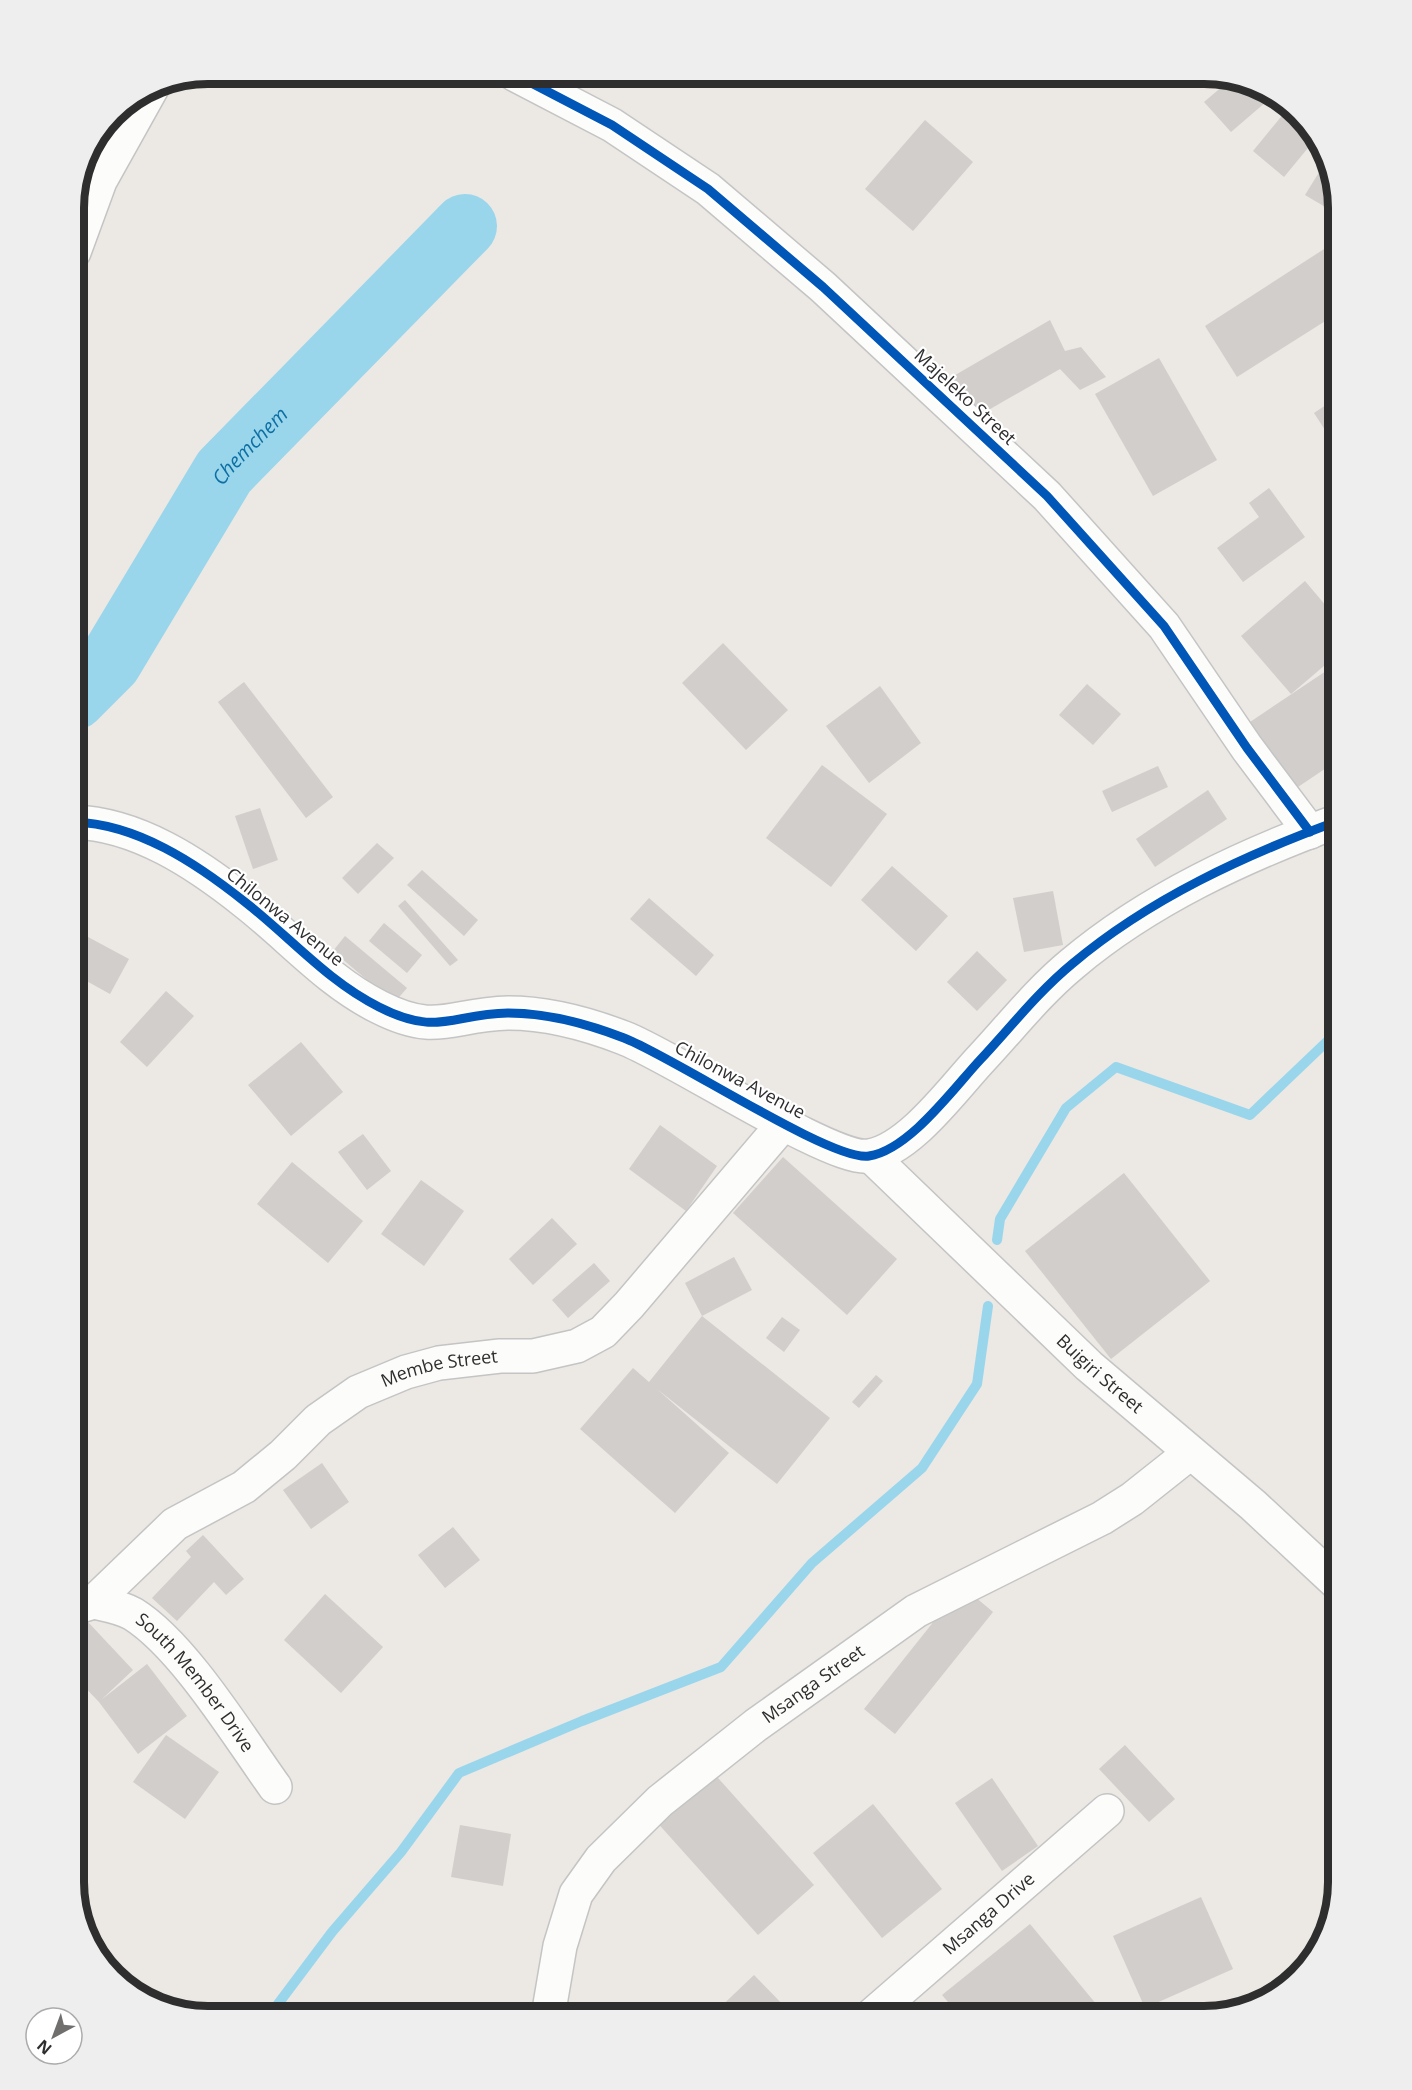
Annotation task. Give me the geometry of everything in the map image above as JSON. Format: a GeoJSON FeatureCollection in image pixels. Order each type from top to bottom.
{"type":"FeatureCollection","features":[{"type":"Feature","properties":{"kind":"street","name":"Majeleko Street"},"geometry":{"type":"LineString","coordinates":[[534,84],[612,124],[708,189],[823,287],[1047,496],[1164,626],[1247,748],[1324,826]]}},
{"type":"Feature","properties":{"kind":"street"},"geometry":{"type":"LineString","coordinates":[[84,223],[99,180],[143,103]]}},
{"type":"Feature","properties":{"kind":"street","name":"Chilonwa Avenue"},"geometry":{"type":"LineString","coordinates":[[84,822],[126,830],[168,851],[245,902],[298,950],[346,987],[401,1018],[432,1024],[508,1013],[559,1018],[626,1038],[820,1141],[858,1156],[871,1156]]}},
{"type":"Feature","properties":{"kind":"street"},"geometry":{"type":"LineString","coordinates":[[871,1156],[907,1137],[1073,963],[1134,920],[1202,878],[1324,826]]}},
{"type":"Feature","properties":{"kind":"street","name":"Membe Street"},"geometry":{"type":"LineString","coordinates":[[84,1605],[175,1524],[244,1487],[284,1455],[318,1420],[358,1392],[406,1372],[439,1363],[555,1352],[577,1346],[603,1332],[703,1220],[784,1123]]}},
{"type":"Feature","properties":{"kind":"street","name":"Buigiri Street"},"geometry":{"type":"LineString","coordinates":[[871,1156],[1089,1366],[1253,1505],[1328,1575]]}},
{"type":"Feature","properties":{"kind":"street","name":"Msanga Street"},"geometry":{"type":"LineString","coordinates":[[550,2006],[560,1946],[576,1894],[601,1859],[660,1801],[756,1725],[916,1611],[1102,1518],[1132,1499],[1190,1452]]}},
{"type":"Feature","properties":{"kind":"street","name":"South Member Drive"},"geometry":{"type":"LineString","coordinates":[[84,1605],[121,1608],[156,1632],[190,1670],[275,1787]]}},
{"type":"Feature","properties":{"kind":"street","name":"Msanga Drive"},"geometry":{"type":"LineString","coordinates":[[882,2006],[1107,1810]]}},
{"type":"Feature","properties":{"kind":"building"},"geometry":{"type":"Polygon","coordinates":[[[1224,85],[1244,91],[1267,101],[1231,132],[1204,102],[1224,85]]]}},
{"type":"Feature","properties":{"kind":"building"},"geometry":{"type":"Polygon","coordinates":[[[1284,113],[1297,126],[1310,145],[1284,177],[1253,151],[1284,113]]]}},
{"type":"Feature","properties":{"kind":"building"},"geometry":{"type":"Polygon","coordinates":[[[925,120],[973,162],[913,231],[865,189],[925,120]]]}},
{"type":"Feature","properties":{"kind":"building"},"geometry":{"type":"Polygon","coordinates":[[[1321,168],[1327,192],[1327,208],[1305,195],[1321,168]]]}},
{"type":"Feature","properties":{"kind":"building"},"geometry":{"type":"Polygon","coordinates":[[[1328,246],[1328,319],[1237,377],[1205,326],[1328,246]]]}},
{"type":"Feature","properties":{"kind":"building"},"geometry":{"type":"Polygon","coordinates":[[[1050,320],[1065,351],[1081,347],[1106,377],[1080,390],[1060,369],[978,416],[945,381],[1050,320]]]}},
{"type":"Feature","properties":{"kind":"building"},"geometry":{"type":"Polygon","coordinates":[[[1159,358],[1217,460],[1153,496],[1095,394],[1159,358]]]}},
{"type":"Feature","properties":{"kind":"building"},"geometry":{"type":"Polygon","coordinates":[[[1328,404],[1328,435],[1314,413],[1328,404]]]}},
{"type":"Feature","properties":{"kind":"building"},"geometry":{"type":"Polygon","coordinates":[[[1269,488],[1305,537],[1243,582],[1217,548],[1259,517],[1249,503],[1269,488]]]}},
{"type":"Feature","properties":{"kind":"building"},"geometry":{"type":"Polygon","coordinates":[[[1305,581],[1328,608],[1328,663],[1291,694],[1241,636],[1305,581]]]}},
{"type":"Feature","properties":{"kind":"building"},"geometry":{"type":"Polygon","coordinates":[[[723,643],[788,710],[746,750],[682,683],[723,643]]]}},
{"type":"Feature","properties":{"kind":"building"},"geometry":{"type":"Polygon","coordinates":[[[1328,670],[1328,767],[1295,789],[1250,722],[1328,670]]]}},
{"type":"Feature","properties":{"kind":"building"},"geometry":{"type":"Polygon","coordinates":[[[244,682],[333,797],[306,818],[218,702],[244,682]]]}},
{"type":"Feature","properties":{"kind":"building"},"geometry":{"type":"Polygon","coordinates":[[[1087,684],[1121,714],[1093,745],[1059,715],[1087,684]]]}},
{"type":"Feature","properties":{"kind":"building"},"geometry":{"type":"Polygon","coordinates":[[[880,686],[921,743],[869,783],[826,726],[880,686]]]}},
{"type":"Feature","properties":{"kind":"building"},"geometry":{"type":"Polygon","coordinates":[[[822,765],[887,814],[831,887],[766,838],[822,765]]]}},
{"type":"Feature","properties":{"kind":"building"},"geometry":{"type":"Polygon","coordinates":[[[1158,766],[1168,787],[1112,812],[1102,791],[1158,766]]]}},
{"type":"Feature","properties":{"kind":"building"},"geometry":{"type":"Polygon","coordinates":[[[1208,790],[1227,819],[1155,867],[1136,839],[1208,790]]]}},
{"type":"Feature","properties":{"kind":"building"},"geometry":{"type":"Polygon","coordinates":[[[260,808],[278,860],[253,869],[235,816],[260,808]]]}},
{"type":"Feature","properties":{"kind":"building"},"geometry":{"type":"Polygon","coordinates":[[[377,843],[394,858],[358,894],[342,878],[377,843]]]}},
{"type":"Feature","properties":{"kind":"building"},"geometry":{"type":"Polygon","coordinates":[[[892,866],[948,916],[916,951],[861,900],[892,866]]]}},
{"type":"Feature","properties":{"kind":"building"},"geometry":{"type":"Polygon","coordinates":[[[422,870],[478,920],[464,936],[407,885],[422,870]]]}},
{"type":"Feature","properties":{"kind":"building"},"geometry":{"type":"Polygon","coordinates":[[[1053,891],[1063,945],[1024,952],[1013,898],[1053,891]]]}},
{"type":"Feature","properties":{"kind":"building"},"geometry":{"type":"Polygon","coordinates":[[[649,898],[714,955],[696,976],[630,919],[649,898]]]}},
{"type":"Feature","properties":{"kind":"building"},"geometry":{"type":"Polygon","coordinates":[[[405,900],[458,960],[450,966],[398,906],[405,900]]]}},
{"type":"Feature","properties":{"kind":"building"},"geometry":{"type":"Polygon","coordinates":[[[384,923],[422,955],[407,973],[369,941],[384,923]]]}},
{"type":"Feature","properties":{"kind":"building"},"geometry":{"type":"Polygon","coordinates":[[[84,935],[129,959],[110,994],[84,980],[84,935]]]}},
{"type":"Feature","properties":{"kind":"building"},"geometry":{"type":"Polygon","coordinates":[[[345,936],[407,988],[394,1003],[333,951],[345,936]]]}},
{"type":"Feature","properties":{"kind":"building"},"geometry":{"type":"Polygon","coordinates":[[[977,951],[1007,980],[977,1011],[947,982],[977,951]]]}},
{"type":"Feature","properties":{"kind":"building"},"geometry":{"type":"Polygon","coordinates":[[[166,991],[194,1016],[147,1067],[120,1042],[166,991]]]}},
{"type":"Feature","properties":{"kind":"building"},"geometry":{"type":"Polygon","coordinates":[[[301,1042],[343,1092],[291,1136],[248,1085],[301,1042]]]}},
{"type":"Feature","properties":{"kind":"building"},"geometry":{"type":"Polygon","coordinates":[[[660,1125],[717,1166],[686,1211],[629,1169],[660,1125]]]}},
{"type":"Feature","properties":{"kind":"building"},"geometry":{"type":"Polygon","coordinates":[[[363,1134],[391,1171],[367,1190],[338,1152],[363,1134]]]}},
{"type":"Feature","properties":{"kind":"building"},"geometry":{"type":"Polygon","coordinates":[[[783,1157],[897,1259],[847,1315],[733,1213],[783,1157]]]}},
{"type":"Feature","properties":{"kind":"building"},"geometry":{"type":"Polygon","coordinates":[[[292,1162],[363,1221],[328,1263],[257,1204],[292,1162]]]}},
{"type":"Feature","properties":{"kind":"building"},"geometry":{"type":"Polygon","coordinates":[[[1124,1173],[1210,1281],[1111,1359],[1025,1251],[1124,1173]]]}},
{"type":"Feature","properties":{"kind":"building"},"geometry":{"type":"Polygon","coordinates":[[[421,1180],[464,1211],[424,1266],[381,1234],[421,1180]]]}},
{"type":"Feature","properties":{"kind":"building"},"geometry":{"type":"Polygon","coordinates":[[[552,1218],[577,1244],[533,1285],[509,1259],[552,1218]]]}},
{"type":"Feature","properties":{"kind":"building"},"geometry":{"type":"Polygon","coordinates":[[[734,1257],[752,1290],[702,1316],[685,1283],[734,1257]]]}},
{"type":"Feature","properties":{"kind":"building"},"geometry":{"type":"Polygon","coordinates":[[[594,1263],[610,1281],[568,1318],[552,1300],[594,1263]]]}},
{"type":"Feature","properties":{"kind":"building"},"geometry":{"type":"Polygon","coordinates":[[[702,1316],[830,1418],[777,1484],[657,1389],[729,1453],[675,1513],[580,1429],[633,1368],[649,1382],[702,1316]]]}},
{"type":"Feature","properties":{"kind":"building"},"geometry":{"type":"Polygon","coordinates":[[[782,1317],[800,1330],[784,1352],[766,1338],[782,1317]]]}},
{"type":"Feature","properties":{"kind":"building"},"geometry":{"type":"Polygon","coordinates":[[[876,1375],[883,1381],[859,1408],[852,1402],[876,1375]]]}},
{"type":"Feature","properties":{"kind":"building"},"geometry":{"type":"Polygon","coordinates":[[[322,1463],[349,1502],[311,1529],[283,1490],[322,1463]]]}},
{"type":"Feature","properties":{"kind":"building"},"geometry":{"type":"Polygon","coordinates":[[[453,1527],[480,1560],[445,1588],[418,1555],[453,1527]]]}},
{"type":"Feature","properties":{"kind":"building"},"geometry":{"type":"Polygon","coordinates":[[[203,1535],[244,1579],[226,1595],[214,1582],[177,1621],[152,1598],[191,1557],[186,1551],[203,1535]]]}},
{"type":"Feature","properties":{"kind":"building"},"geometry":{"type":"Polygon","coordinates":[[[962,1586],[993,1612],[895,1734],[864,1709],[962,1586]]]}},
{"type":"Feature","properties":{"kind":"building"},"geometry":{"type":"Polygon","coordinates":[[[325,1594],[383,1647],[341,1693],[284,1640],[325,1594]]]}},
{"type":"Feature","properties":{"kind":"building"},"geometry":{"type":"Polygon","coordinates":[[[87,1621],[133,1670],[101,1700],[147,1664],[187,1716],[138,1754],[99,1702],[84,1686],[84,1624],[87,1621]]]}},
{"type":"Feature","properties":{"kind":"building"},"geometry":{"type":"Polygon","coordinates":[[[166,1735],[219,1772],[185,1819],[133,1782],[166,1735]]]}},
{"type":"Feature","properties":{"kind":"building"},"geometry":{"type":"Polygon","coordinates":[[[1125,1745],[1175,1799],[1149,1822],[1099,1769],[1125,1745]]]}},
{"type":"Feature","properties":{"kind":"building"},"geometry":{"type":"Polygon","coordinates":[[[710,1769],[814,1885],[758,1935],[654,1819],[710,1769]]]}},
{"type":"Feature","properties":{"kind":"building"},"geometry":{"type":"Polygon","coordinates":[[[992,1778],[1038,1846],[1002,1871],[955,1803],[992,1778]]]}},
{"type":"Feature","properties":{"kind":"building"},"geometry":{"type":"Polygon","coordinates":[[[873,1804],[942,1889],[882,1938],[813,1853],[873,1804]]]}},
{"type":"Feature","properties":{"kind":"building"},"geometry":{"type":"Polygon","coordinates":[[[460,1825],[511,1834],[503,1886],[451,1877],[460,1825]]]}},
{"type":"Feature","properties":{"kind":"building"},"geometry":{"type":"Polygon","coordinates":[[[1201,1897],[1233,1969],[1150,2006],[1144,2006],[1113,1936],[1201,1897]]]}},
{"type":"Feature","properties":{"kind":"building"},"geometry":{"type":"Polygon","coordinates":[[[1030,1924],[1098,2006],[951,2006],[942,1995],[1030,1924]]]}},
{"type":"Feature","properties":{"kind":"building"},"geometry":{"type":"Polygon","coordinates":[[[754,1975],[784,2006],[721,2006],[754,1975]]]}},
{"type":"Feature","properties":{"kind":"waterway","name":"Chemchem"},"geometry":{"type":"LineString","coordinates":[[84,688],[110,662],[224,472],[465,226]]}},
{"type":"Feature","properties":{"kind":"waterway"},"geometry":{"type":"LineString","coordinates":[[997,1240],[1000,1219],[1066,1108],[1116,1067],[1250,1115],[1328,1041]]}},
{"type":"Feature","properties":{"kind":"waterway"},"geometry":{"type":"LineString","coordinates":[[276,2006],[332,1932],[401,1852],[459,1773],[582,1721],[721,1667],[812,1563],[922,1468],[977,1384],[988,1306]]}},
{"type":"Feature","properties":{"kind":"cycle path"},"geometry":{"type":"LineString","coordinates":[[533,84],[612,125],[708,189],[823,287],[1047,496],[1164,626],[1247,748],[1310,832]]}},
{"type":"Feature","properties":{"kind":"cycle path"},"geometry":{"type":"LineString","coordinates":[[84,823],[97,824],[143,838],[186,860],[262,915],[342,985],[399,1016],[416,1021],[444,1022],[508,1013],[552,1017],[596,1028],[647,1048],[822,1143],[850,1153],[869,1156],[899,1143],[915,1131],[1048,986],[1102,941],[1165,899],[1199,881],[1233,864],[1328,825]]}}]}
